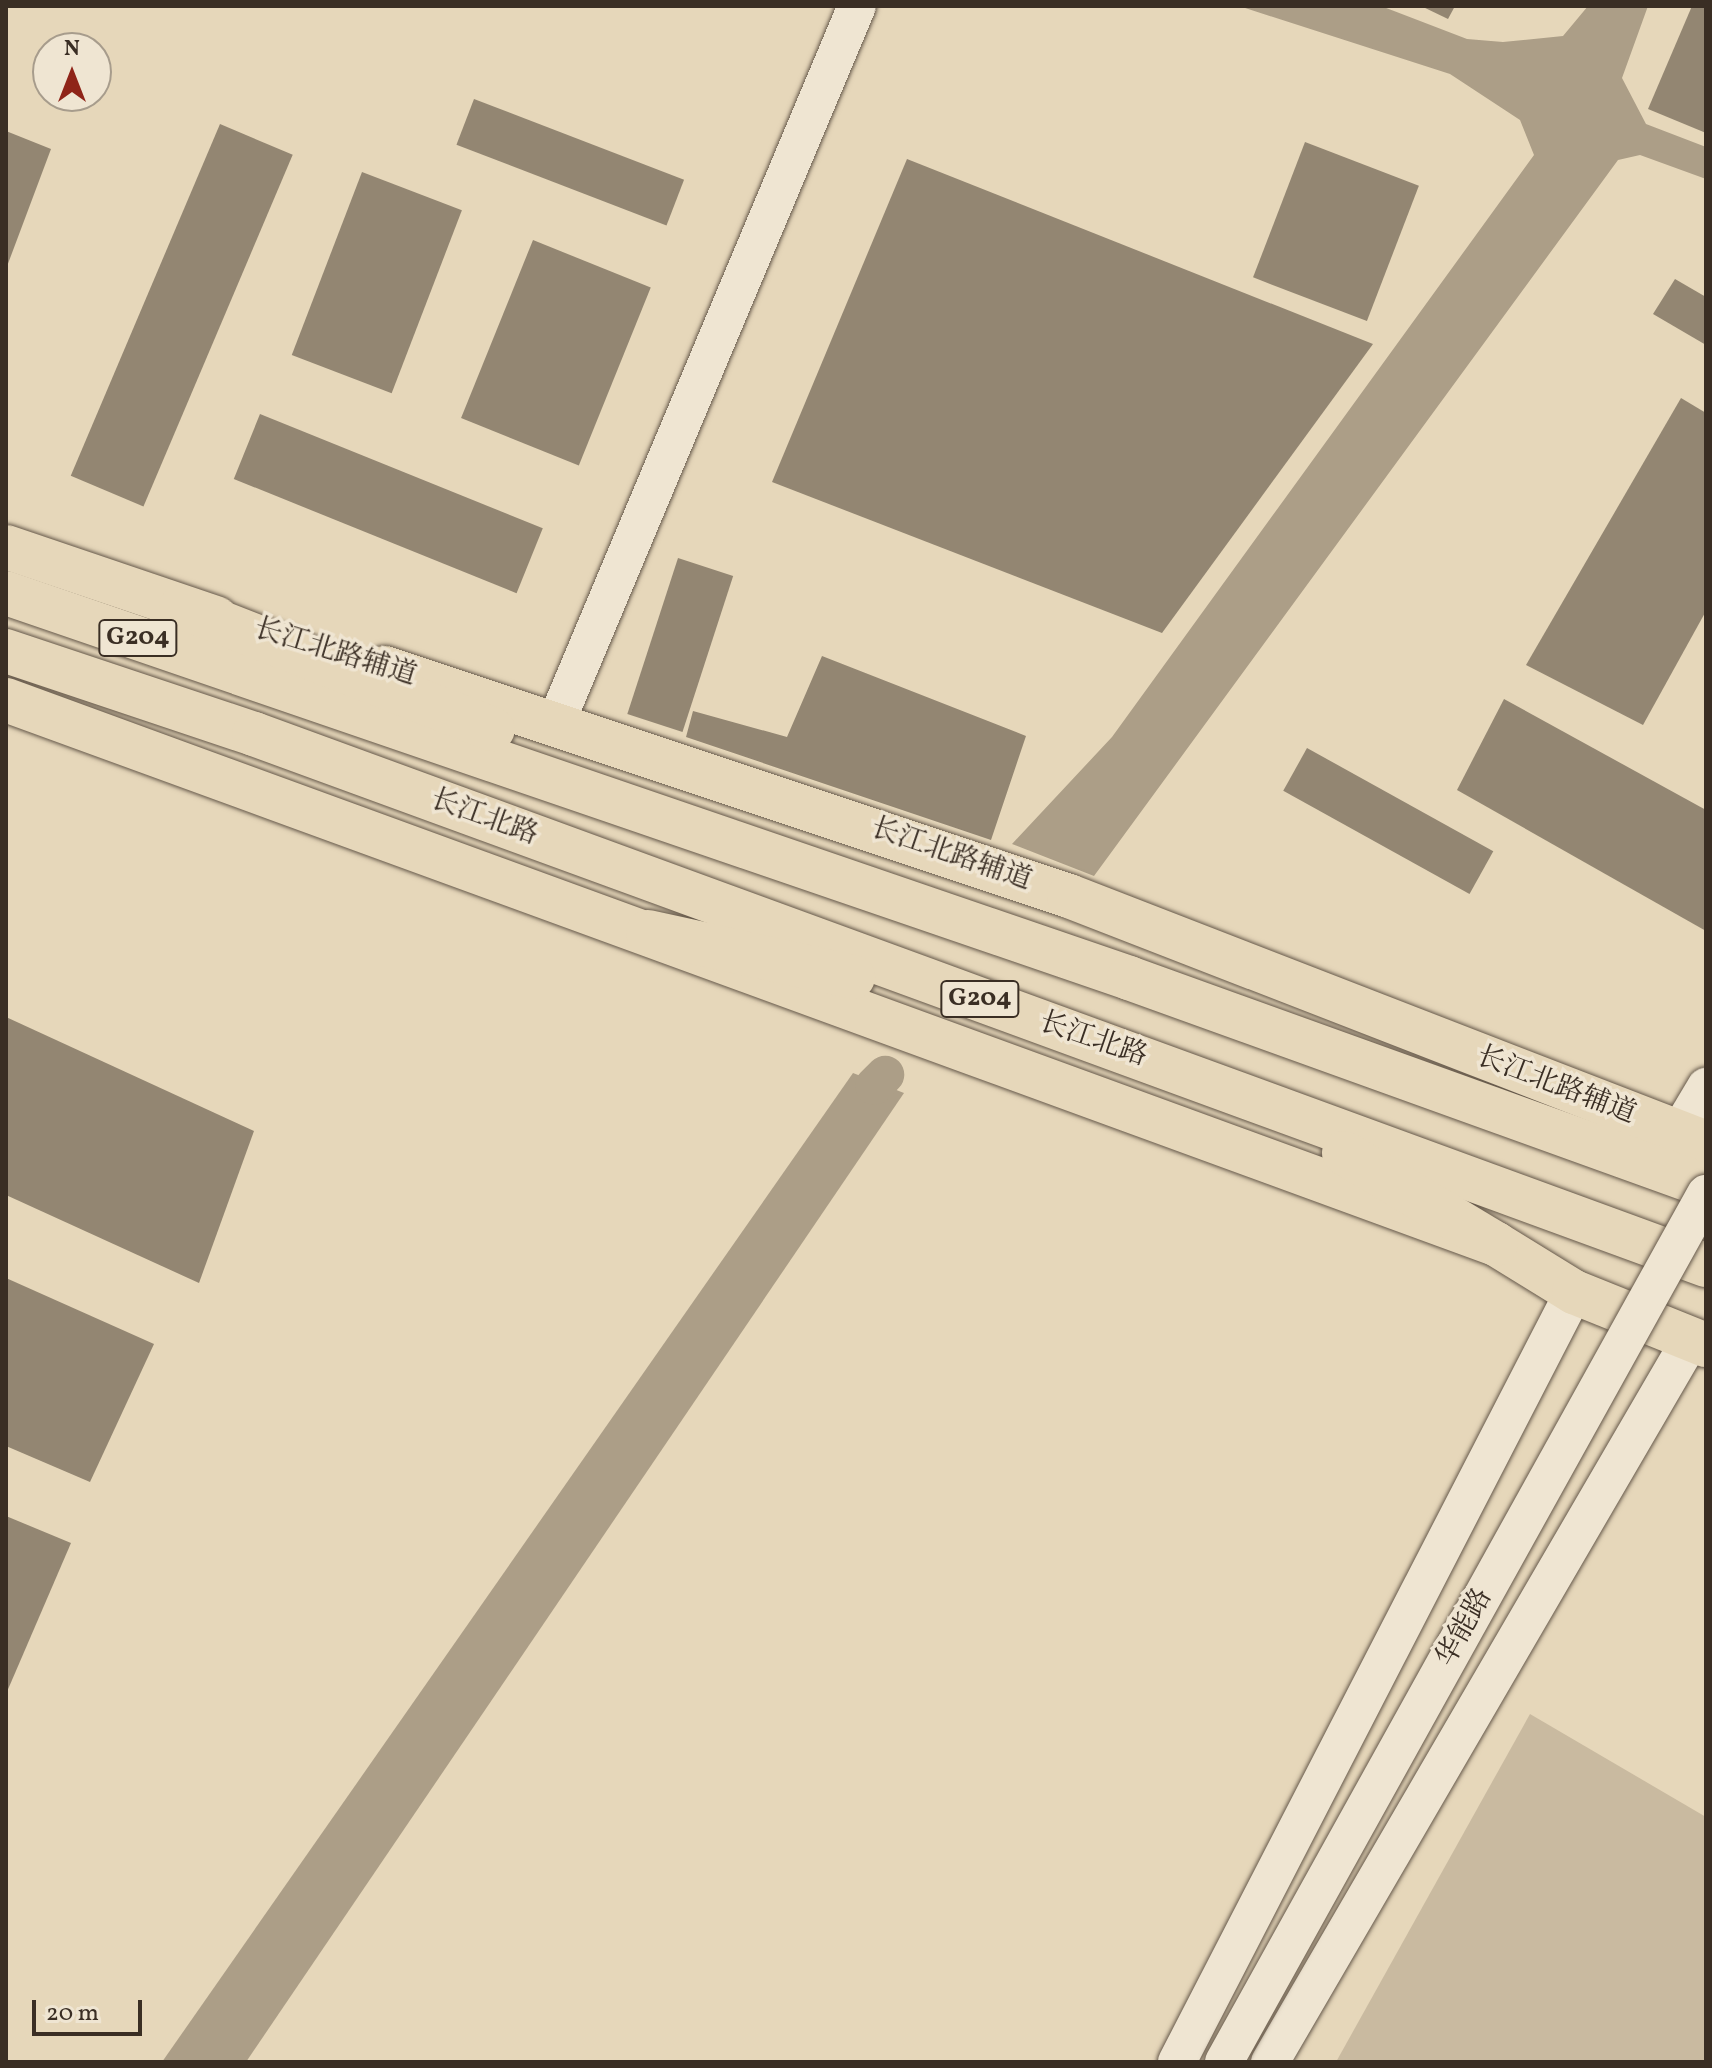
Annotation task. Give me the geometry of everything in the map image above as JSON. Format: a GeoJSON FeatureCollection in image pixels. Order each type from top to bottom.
{"type":"FeatureCollection","features":[{"type":"Feature","properties":{"kind":"main road","name":"G204"},"geometry":{"type":"LineString","coordinates":[[6,547],[181,607]]}},
{"type":"Feature","properties":{"kind":"main road","name":"长江北路"},"geometry":{"type":"LineString","coordinates":[[6,593],[1129,978],[1706,1186]]}},
{"type":"Feature","properties":{"kind":"main road","name":"长江北路辅道"},"geometry":{"type":"LineString","coordinates":[[181,607],[557,720],[1069,896],[1692,1139]]}},
{"type":"Feature","properties":{"kind":"main road"},"geometry":{"type":"LineString","coordinates":[[181,607],[1129,978]]}},
{"type":"Feature","properties":{"kind":"main road","name":"长江北路"},"geometry":{"type":"LineString","coordinates":[[6,651],[254,734],[1242,1092],[1706,1265]]}},
{"type":"Feature","properties":{"kind":"main road"},"geometry":{"type":"LineString","coordinates":[[6,700],[1496,1244]]}},
{"type":"Feature","properties":{"kind":"main road"},"geometry":{"type":"LineString","coordinates":[[648,932],[1015,1012]]}},
{"type":"Feature","properties":{"kind":"main road"},"geometry":{"type":"LineString","coordinates":[[1242,1092],[1574,1292],[1698,1342]]}},
{"type":"Feature","properties":{"kind":"street"},"geometry":{"type":"LineString","coordinates":[[557,720],[857,6]]}},
{"type":"Feature","properties":{"kind":"street"},"geometry":{"type":"LineString","coordinates":[[1692,1139],[1706,1087]]}},
{"type":"Feature","properties":{"kind":"street","name":"华能路"},"geometry":{"type":"LineString","coordinates":[[1224,2062],[1706,1194]]}},
{"type":"Feature","properties":{"kind":"street"},"geometry":{"type":"LineString","coordinates":[[1177,2062],[1574,1292]]}},
{"type":"Feature","properties":{"kind":"street"},"geometry":{"type":"LineString","coordinates":[[1270,2062],[1698,1342]]}},
{"type":"Feature","properties":{"kind":"shaded area"},"geometry":{"type":"Polygon","coordinates":[[[1239,6],[1381,6],[1467,39],[1503,42],[1563,36],[1588,6],[1648,6],[1622,78],[1646,124],[1706,147],[1706,179],[1640,155],[1618,160],[1094,876],[1012,844],[1112,737],[1534,155],[1520,120],[1450,74],[1239,6]]]}},
{"type":"Feature","properties":{"kind":"shaded area"},"geometry":{"type":"Polygon","coordinates":[[[853,1073],[904,1093],[246,2062],[162,2062],[853,1073]]]}},
{"type":"Feature","properties":{"kind":"shaded area"},"geometry":{"type":"Polygon","coordinates":[[[1530,1714],[1706,1817],[1706,2062],[1336,2062],[1530,1714]]]}},
{"type":"Feature","properties":{"kind":"building"},"geometry":{"type":"Polygon","coordinates":[[[1421,6],[1455,6],[1448,19],[1421,6]]]}},
{"type":"Feature","properties":{"kind":"building"},"geometry":{"type":"Polygon","coordinates":[[[1692,6],[1706,6],[1706,133],[1648,109],[1692,6]]]}},
{"type":"Feature","properties":{"kind":"building"},"geometry":{"type":"Polygon","coordinates":[[[474,99],[684,180],[666,225],[456,145],[474,99]]]}},
{"type":"Feature","properties":{"kind":"building"},"geometry":{"type":"Polygon","coordinates":[[[220,124],[293,155],[143,507],[71,476],[220,124]]]}},
{"type":"Feature","properties":{"kind":"building"},"geometry":{"type":"Polygon","coordinates":[[[6,131],[51,149],[6,269],[6,131]]]}},
{"type":"Feature","properties":{"kind":"building"},"geometry":{"type":"Polygon","coordinates":[[[1305,142],[1419,186],[1367,321],[1253,277],[1305,142]]]}},
{"type":"Feature","properties":{"kind":"building"},"geometry":{"type":"Polygon","coordinates":[[[907,159],[1373,344],[1162,633],[772,482],[907,159]]]}},
{"type":"Feature","properties":{"kind":"building"},"geometry":{"type":"Polygon","coordinates":[[[362,172],[462,210],[392,393],[292,355],[362,172]]]}},
{"type":"Feature","properties":{"kind":"building"},"geometry":{"type":"Polygon","coordinates":[[[533,240],[651,288],[579,466],[461,418],[533,240]]]}},
{"type":"Feature","properties":{"kind":"building"},"geometry":{"type":"Polygon","coordinates":[[[1675,279],[1706,297],[1706,345],[1653,314],[1675,279]]]}},
{"type":"Feature","properties":{"kind":"building"},"geometry":{"type":"Polygon","coordinates":[[[1681,398],[1706,413],[1706,611],[1643,725],[1526,665],[1681,398]]]}},
{"type":"Feature","properties":{"kind":"building"},"geometry":{"type":"Polygon","coordinates":[[[260,414],[543,528],[517,593],[234,479],[260,414]]]}},
{"type":"Feature","properties":{"kind":"building"},"geometry":{"type":"Polygon","coordinates":[[[678,558],[733,576],[682,732],[627,714],[678,558]]]}},
{"type":"Feature","properties":{"kind":"building"},"geometry":{"type":"Polygon","coordinates":[[[822,656],[1026,736],[991,840],[686,737],[693,711],[787,737],[822,656]]]}},
{"type":"Feature","properties":{"kind":"building"},"geometry":{"type":"Polygon","coordinates":[[[1504,699],[1706,810],[1706,931],[1457,790],[1504,699]]]}},
{"type":"Feature","properties":{"kind":"building"},"geometry":{"type":"Polygon","coordinates":[[[1307,748],[1493,851],[1470,894],[1283,791],[1307,748]]]}},
{"type":"Feature","properties":{"kind":"building"},"geometry":{"type":"Polygon","coordinates":[[[6,1017],[254,1131],[199,1283],[6,1195],[6,1017]]]}},
{"type":"Feature","properties":{"kind":"building"},"geometry":{"type":"Polygon","coordinates":[[[6,1278],[154,1344],[90,1482],[6,1446],[6,1278]]]}},
{"type":"Feature","properties":{"kind":"building"},"geometry":{"type":"Polygon","coordinates":[[[6,1516],[71,1543],[6,1694],[6,1516]]]}},
{"type":"Feature","properties":{"kind":"waterway"},"geometry":{"type":"LineString","coordinates":[[874,1086],[885,1075]]}}]}
